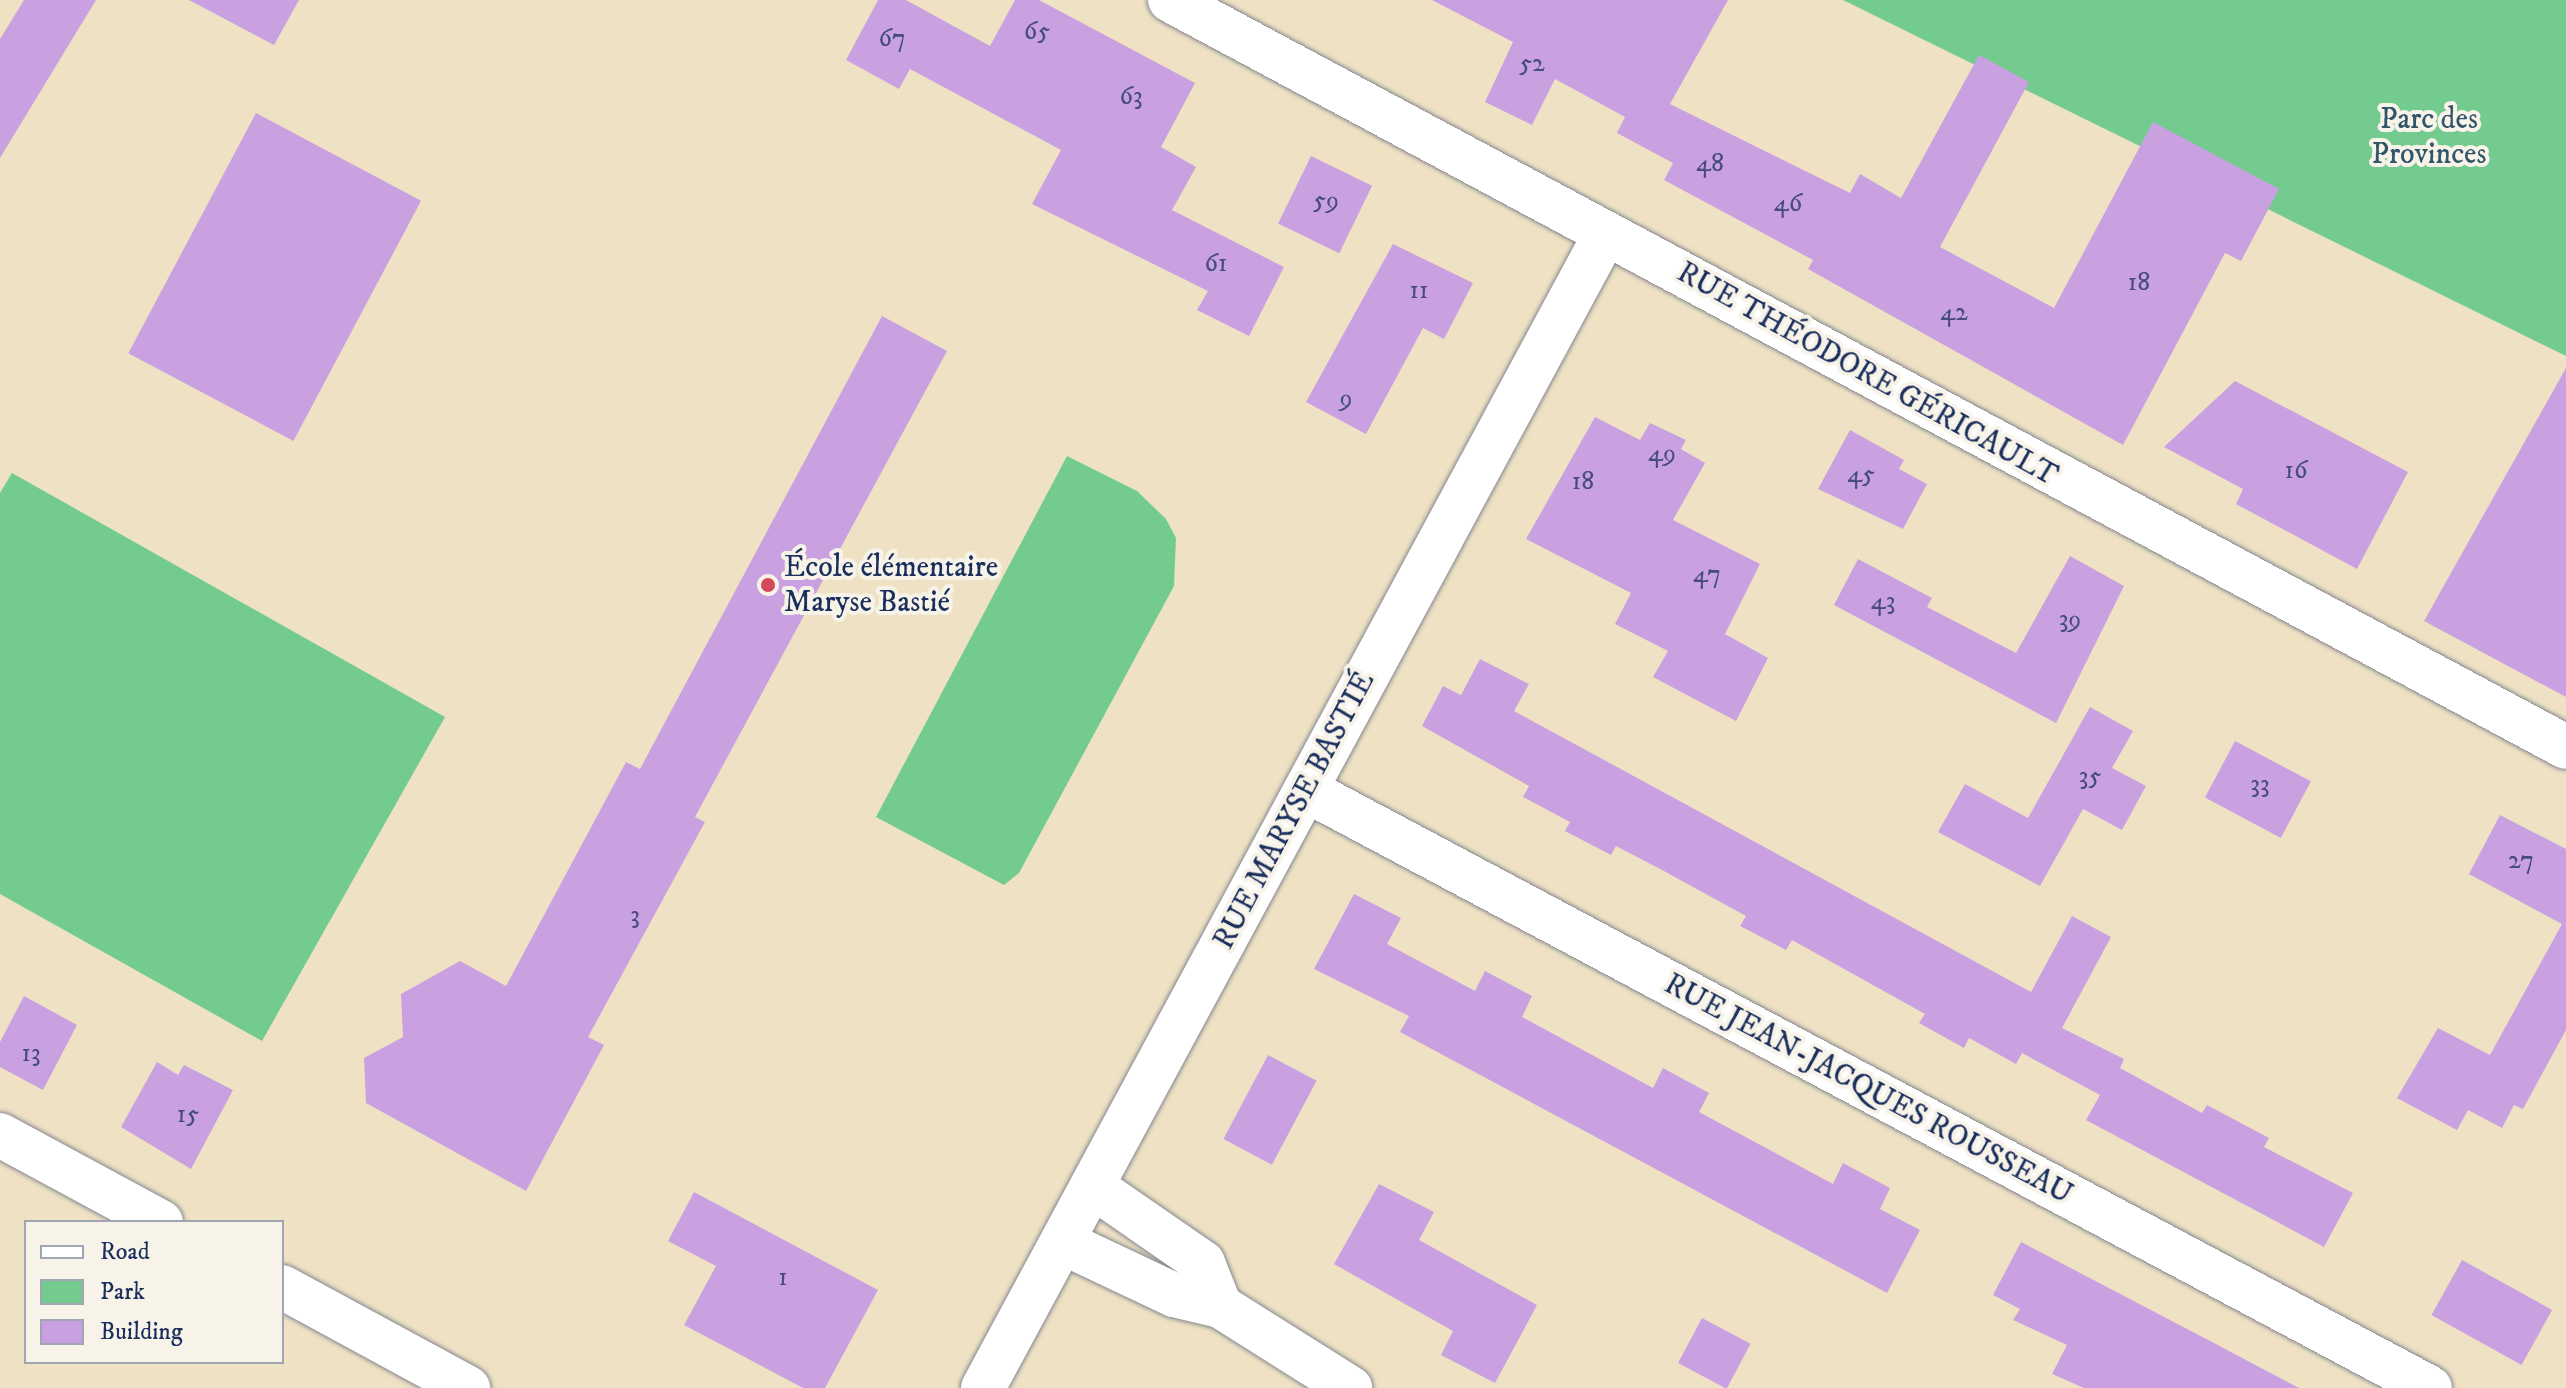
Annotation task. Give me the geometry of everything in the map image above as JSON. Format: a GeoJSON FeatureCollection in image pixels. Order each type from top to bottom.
{"type":"FeatureCollection","features":[{"type":"Feature","properties":{"kind":"street","name":"RUE THÉODORE GÉRICAULT"},"geometry":{"type":"LineString","coordinates":[[1170,0],[2566,747]]}},
{"type":"Feature","properties":{"kind":"street","name":"RUE MARYSE BASTIÉ"},"geometry":{"type":"LineString","coordinates":[[983,1388],[1606,233]]}},
{"type":"Feature","properties":{"kind":"street","name":"RUE JEAN-JACQUES ROUSSEAU"},"geometry":{"type":"LineString","coordinates":[[1306,790],[2417,1386]]}},
{"type":"Feature","properties":{"kind":"street"},"geometry":{"type":"LineString","coordinates":[[0,1135],[157,1220]]}},
{"type":"Feature","properties":{"kind":"street"},"geometry":{"type":"LineString","coordinates":[[1092,1186],[1203,1263],[1220,1306]]}},
{"type":"Feature","properties":{"kind":"street"},"geometry":{"type":"LineString","coordinates":[[1062,1242],[1174,1295],[1220,1306],[1350,1388]]}},
{"type":"Feature","properties":{"kind":"street"},"geometry":{"type":"LineString","coordinates":[[284,1288],[468,1388]]}},
{"type":"Feature","properties":{"kind":"green space","name":"Parc des Provinces"},"geometry":{"type":"Polygon","coordinates":[[[1843,0],[2566,0],[2566,356],[1843,0]]]}},
{"type":"Feature","properties":{"kind":"green space"},"geometry":{"type":"Polygon","coordinates":[[[1067,456],[1137,491],[1166,519],[1176,538],[1174,586],[1019,873],[1004,885],[876,817],[1067,456]]]}},
{"type":"Feature","properties":{"kind":"green space"},"geometry":{"type":"Polygon","coordinates":[[[12,473],[445,717],[262,1041],[0,894],[0,493],[12,473]]]}},
{"type":"Feature","properties":{"kind":"building"},"geometry":{"type":"Polygon","coordinates":[[[24,0],[96,0],[0,158],[0,39],[24,0]]]}},
{"type":"Feature","properties":{"kind":"building"},"geometry":{"type":"Polygon","coordinates":[[[189,0],[299,0],[274,45],[189,0]]]}},
{"type":"Feature","properties":{"kind":"building"},"geometry":{"type":"Polygon","coordinates":[[[878,0],[906,0],[990,46],[1015,0],[1039,0],[1195,83],[1161,147],[1196,167],[1172,210],[1284,267],[1249,336],[1197,310],[1208,291],[1032,204],[1061,150],[910,69],[899,89],[846,60],[878,0]]]}},
{"type":"Feature","properties":{"kind":"building"},"geometry":{"type":"Polygon","coordinates":[[[1432,0],[1728,0],[1670,104],[1850,193],[1860,174],[1901,198],[1979,55],[2029,82],[1940,247],[2054,308],[2153,122],[2279,189],[2241,261],[2225,253],[2123,445],[1808,269],[1813,260],[1664,180],[1673,163],[1617,133],[1625,117],[1555,79],[1532,125],[1485,102],[1513,42],[1432,0]]]}},
{"type":"Feature","properties":{"kind":"building"},"geometry":{"type":"Polygon","coordinates":[[[256,113],[421,201],[293,441],[128,353],[256,113]]]}},
{"type":"Feature","properties":{"kind":"building"},"geometry":{"type":"Polygon","coordinates":[[[1311,156],[1372,186],[1339,253],[1278,223],[1311,156]]]}},
{"type":"Feature","properties":{"kind":"building"},"geometry":{"type":"Polygon","coordinates":[[[1393,244],[1473,283],[1444,339],[1423,328],[1366,434],[1306,402],[1393,244]]]}},
{"type":"Feature","properties":{"kind":"building"},"geometry":{"type":"Polygon","coordinates":[[[882,316],[947,351],[695,817],[705,822],[588,1037],[604,1045],[526,1191],[366,1103],[364,1058],[403,1037],[401,994],[460,961],[506,986],[626,762],[640,769],[882,316]]]}},
{"type":"Feature","properties":{"kind":"building"},"geometry":{"type":"Polygon","coordinates":[[[2566,368],[2566,697],[2424,621],[2566,368]]]}},
{"type":"Feature","properties":{"kind":"building"},"geometry":{"type":"Polygon","coordinates":[[[2235,381],[2408,472],[2357,569],[2236,504],[2243,489],[2164,447],[2235,381]]]}},
{"type":"Feature","properties":{"kind":"building"},"geometry":{"type":"Polygon","coordinates":[[[1595,417],[1640,440],[1650,423],[1686,440],[1681,449],[1705,463],[1673,520],[1760,564],[1725,634],[1768,658],[1736,721],[1653,677],[1668,651],[1615,624],[1631,593],[1526,539],[1595,417]]]}},
{"type":"Feature","properties":{"kind":"building"},"geometry":{"type":"Polygon","coordinates":[[[1850,430],[1904,460],[1899,469],[1927,484],[1903,529],[1818,489],[1850,430]]]}},
{"type":"Feature","properties":{"kind":"building"},"geometry":{"type":"Polygon","coordinates":[[[2070,556],[2124,586],[2056,723],[1834,605],[1858,559],[1932,598],[1927,607],[2016,653],[2070,556]]]}},
{"type":"Feature","properties":{"kind":"building"},"geometry":{"type":"Polygon","coordinates":[[[1480,659],[1529,684],[1514,711],[2031,992],[2072,916],[2111,937],[2062,1028],[2124,1059],[2120,1068],[2202,1113],[2207,1105],[2269,1138],[2264,1147],[2353,1193],[2324,1247],[2086,1120],[2100,1095],[2022,1053],[2016,1064],[1969,1038],[1964,1048],[1919,1023],[1925,1014],[1792,940],[1786,950],[1740,926],[1746,916],[1662,870],[1616,846],[1611,855],[1565,831],[1570,822],[1523,797],[1529,786],[1422,726],[1443,686],[1461,695],[1480,659]]]}},
{"type":"Feature","properties":{"kind":"building"},"geometry":{"type":"Polygon","coordinates":[[[2090,707],[2133,731],[2112,768],[2146,786],[2122,830],[2083,809],[2040,886],[1938,832],[1965,784],[2028,818],[2090,707]]]}},
{"type":"Feature","properties":{"kind":"building"},"geometry":{"type":"Polygon","coordinates":[[[2235,741],[2311,781],[2281,838],[2205,798],[2235,741]]]}},
{"type":"Feature","properties":{"kind":"building"},"geometry":{"type":"Polygon","coordinates":[[[2500,815],[2566,849],[2566,1030],[2523,1109],[2514,1105],[2502,1128],[2468,1110],[2457,1130],[2397,1098],[2438,1028],[2490,1055],[2562,924],[2469,874],[2500,815]]]}},
{"type":"Feature","properties":{"kind":"building"},"geometry":{"type":"Polygon","coordinates":[[[1354,894],[1401,918],[1387,944],[1475,991],[1485,971],[1532,996],[1522,1017],[1653,1088],[1663,1068],[1709,1093],[1699,1112],[1833,1184],[1843,1163],[1890,1188],[1880,1209],[1920,1230],[1887,1293],[1400,1032],[1409,1016],[1314,969],[1354,894]]]}},
{"type":"Feature","properties":{"kind":"building"},"geometry":{"type":"Polygon","coordinates":[[[24,996],[77,1025],[43,1090],[0,1067],[0,1042],[24,996]]]}},
{"type":"Feature","properties":{"kind":"building"},"geometry":{"type":"Polygon","coordinates":[[[1268,1055],[1317,1081],[1272,1165],[1223,1139],[1268,1055]]]}},
{"type":"Feature","properties":{"kind":"building"},"geometry":{"type":"Polygon","coordinates":[[[157,1062],[178,1075],[184,1065],[233,1090],[191,1169],[121,1127],[157,1062]]]}},
{"type":"Feature","properties":{"kind":"building"},"geometry":{"type":"Polygon","coordinates":[[[1379,1184],[1434,1212],[1419,1240],[1537,1305],[1495,1383],[1441,1355],[1453,1331],[1334,1264],[1379,1184]]]}},
{"type":"Feature","properties":{"kind":"building"},"geometry":{"type":"Polygon","coordinates":[[[694,1192],[878,1290],[825,1388],[803,1388],[684,1325],[716,1266],[668,1241],[694,1192]]]}},
{"type":"Feature","properties":{"kind":"building"},"geometry":{"type":"Polygon","coordinates":[[[2021,1242],[2299,1388],[2084,1388],[2052,1374],[2067,1345],[2013,1320],[2020,1309],[1993,1295],[2021,1242]]]}},
{"type":"Feature","properties":{"kind":"building"},"geometry":{"type":"Polygon","coordinates":[[[2462,1260],[2552,1310],[2522,1365],[2431,1315],[2462,1260]]]}},
{"type":"Feature","properties":{"kind":"building"},"geometry":{"type":"Polygon","coordinates":[[[1702,1318],[1751,1344],[1727,1388],[1678,1363],[1702,1318]]]}},
{"type":"Feature","properties":{"kind":"place","name":"École élémentaire Maryse Bastié"},"geometry":{"type":"Point","coordinates":[768,585]}}]}
